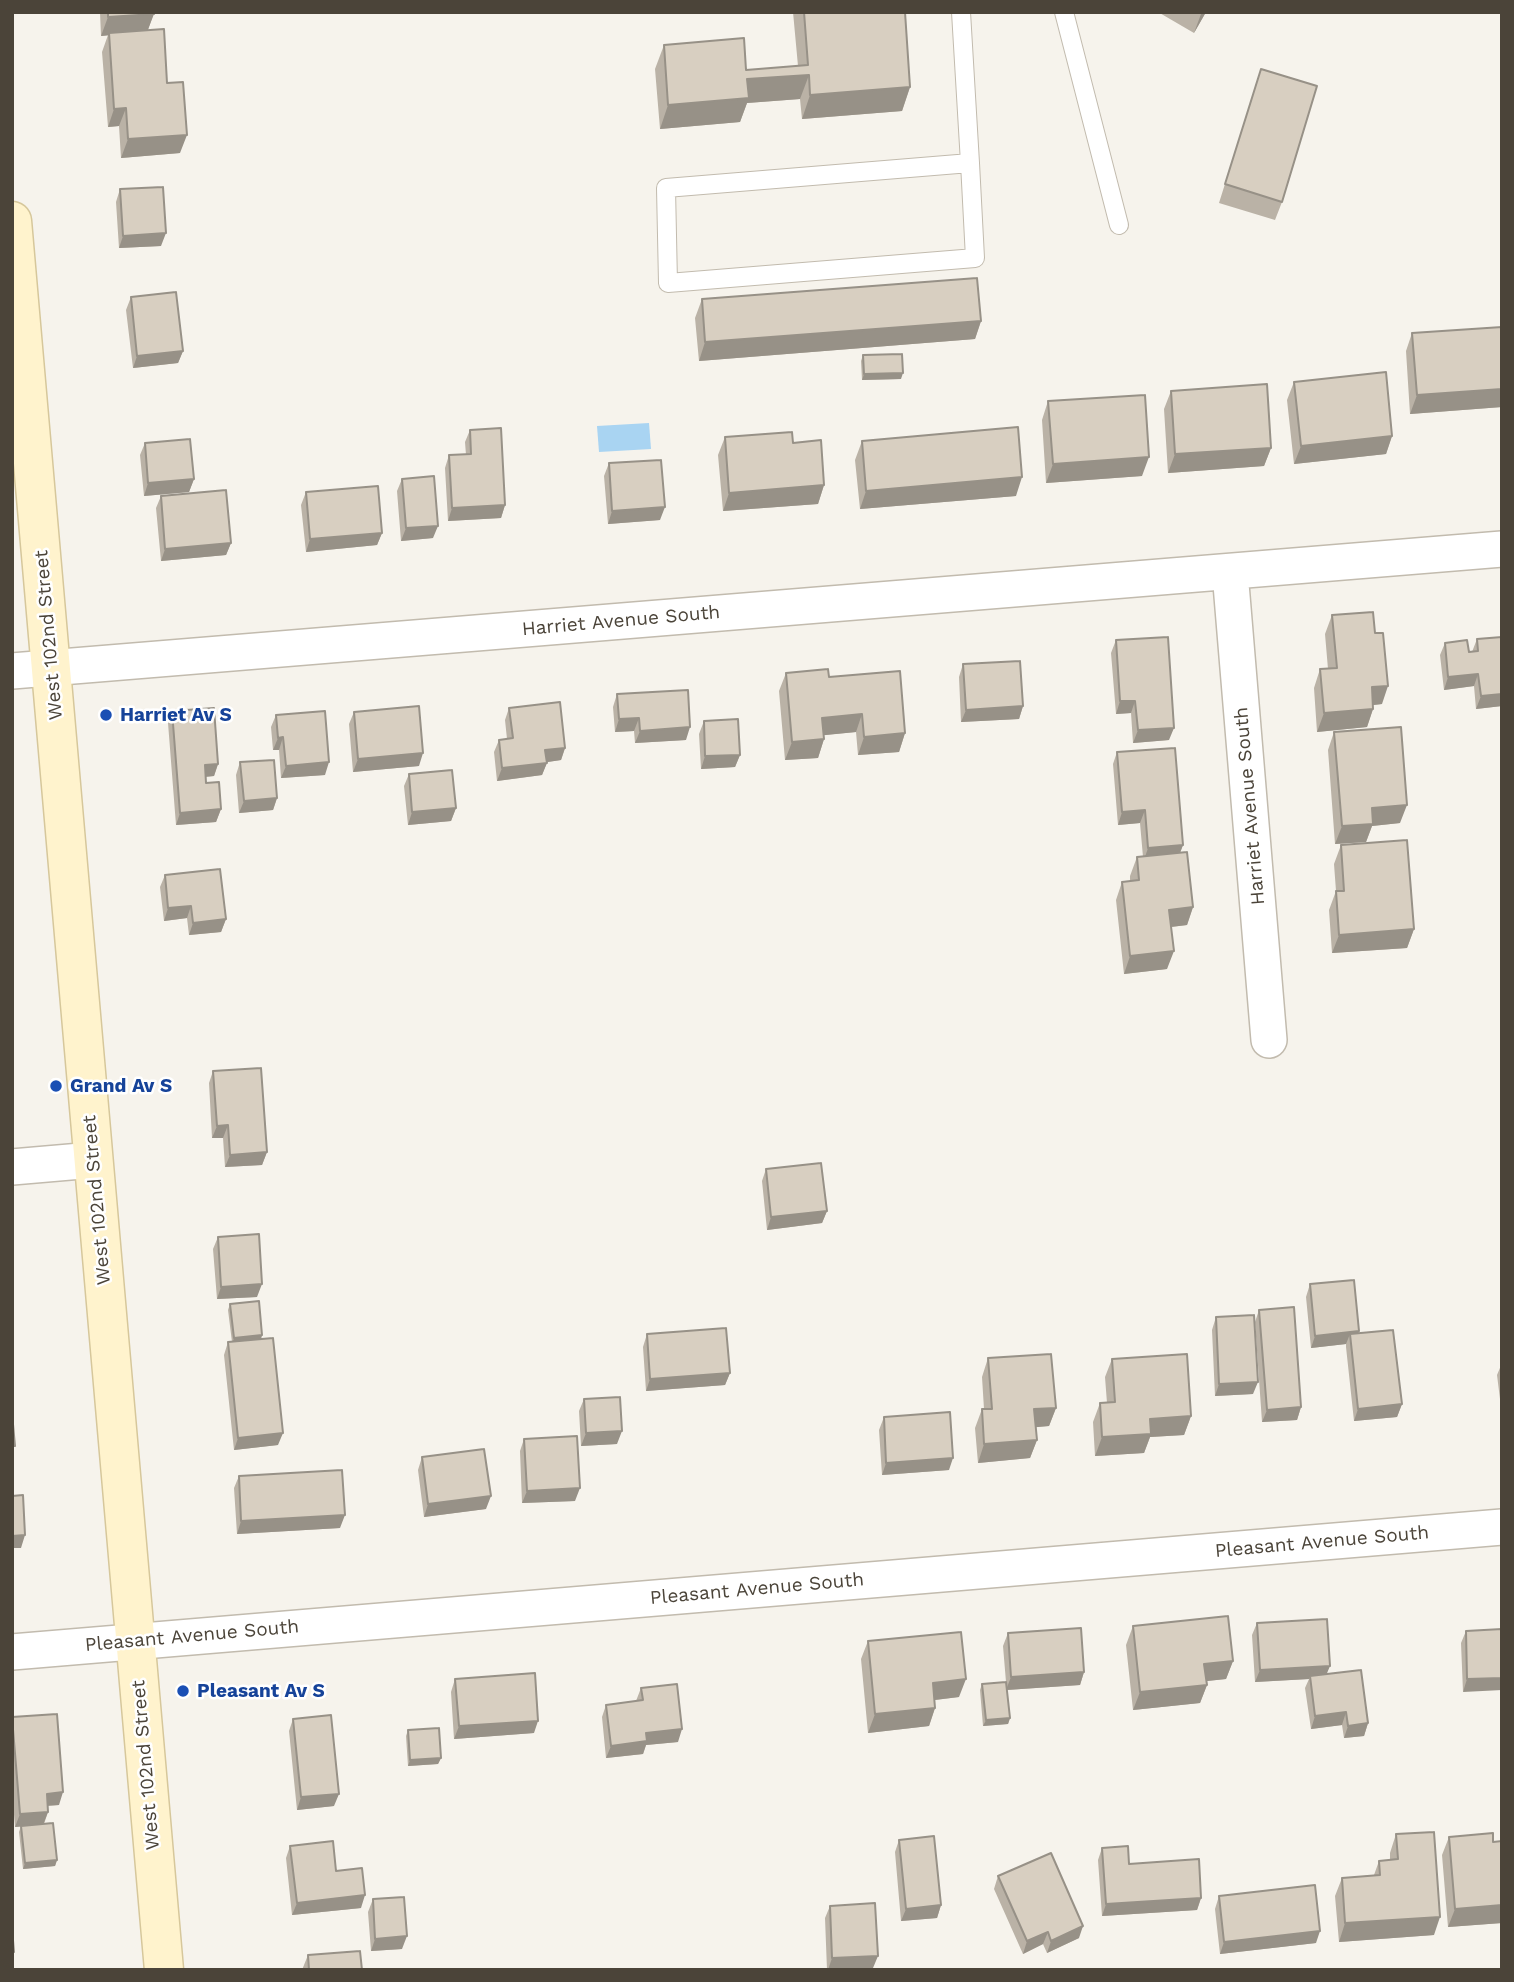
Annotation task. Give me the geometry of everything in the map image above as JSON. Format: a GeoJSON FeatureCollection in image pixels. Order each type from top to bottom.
{"type":"FeatureCollection","features":[{"type":"Feature","properties":{"kind":"street","name":"West 102nd Street"},"geometry":{"type":"LineString","coordinates":[[12,221],[164,1970]]}},
{"type":"Feature","properties":{"kind":"street","name":"Harriet Avenue South"},"geometry":{"type":"LineString","coordinates":[[12,671],[1502,549]]}},
{"type":"Feature","properties":{"kind":"street","name":"Harriet Avenue South"},"geometry":{"type":"LineString","coordinates":[[1230,572],[1269,1040]]}},
{"type":"Feature","properties":{"kind":"street"},"geometry":{"type":"LineString","coordinates":[[12,1167],[93,1160]]}},
{"type":"Feature","properties":{"kind":"street","name":"Pleasant Avenue South"},"geometry":{"type":"LineString","coordinates":[[12,1652],[1502,1527]]}},
{"type":"Feature","properties":{"kind":"lane"},"geometry":{"type":"LineString","coordinates":[[961,12],[970,163],[975,258],[668,283],[666,188],[970,163]]}},
{"type":"Feature","properties":{"kind":"lane"},"geometry":{"type":"LineString","coordinates":[[1064,12],[1119,225]]}},
{"type":"Feature","properties":{"kind":"water"},"geometry":{"type":"Polygon","coordinates":[[[649,423],[651,449],[599,452],[597,426],[649,423]]]}},
{"type":"Feature","properties":{"kind":"building"},"geometry":{"type":"Polygon","coordinates":[[[108,12],[154,12],[154,14],[108,17],[108,12]]]}},
{"type":"Feature","properties":{"kind":"building"},"geometry":{"type":"Polygon","coordinates":[[[804,12],[905,12],[910,87],[810,95],[809,75],[747,79],[749,98],[668,105],[664,45],[744,38],[746,70],[808,65],[804,12]]]}},
{"type":"Feature","properties":{"kind":"building"},"geometry":{"type":"Polygon","coordinates":[[[164,29],[167,83],[183,82],[187,135],[128,139],[126,108],[114,109],[109,33],[164,29]]]}},
{"type":"Feature","properties":{"kind":"building"},"geometry":{"type":"Polygon","coordinates":[[[1261,69],[1317,86],[1282,202],[1225,184],[1261,69]]]}},
{"type":"Feature","properties":{"kind":"building"},"geometry":{"type":"Polygon","coordinates":[[[163,187],[166,233],[123,236],[120,189],[163,187]]]}},
{"type":"Feature","properties":{"kind":"building"},"geometry":{"type":"Polygon","coordinates":[[[977,278],[981,321],[705,342],[702,299],[977,278]]]}},
{"type":"Feature","properties":{"kind":"building"},"geometry":{"type":"Polygon","coordinates":[[[176,292],[183,351],[137,356],[131,297],[176,292]]]}},
{"type":"Feature","properties":{"kind":"building"},"geometry":{"type":"Polygon","coordinates":[[[1502,327],[1502,389],[1417,395],[1412,333],[1502,327]]]}},
{"type":"Feature","properties":{"kind":"building"},"geometry":{"type":"Polygon","coordinates":[[[902,354],[903,373],[864,374],[863,355],[902,354]]]}},
{"type":"Feature","properties":{"kind":"building"},"geometry":{"type":"Polygon","coordinates":[[[1386,372],[1392,436],[1301,446],[1294,382],[1386,372]]]}},
{"type":"Feature","properties":{"kind":"building"},"geometry":{"type":"Polygon","coordinates":[[[1267,384],[1271,448],[1175,454],[1171,391],[1267,384]]]}},
{"type":"Feature","properties":{"kind":"building"},"geometry":{"type":"Polygon","coordinates":[[[1145,395],[1149,457],[1053,464],[1048,401],[1145,395]]]}},
{"type":"Feature","properties":{"kind":"building"},"geometry":{"type":"Polygon","coordinates":[[[1018,427],[1022,477],[866,491],[862,441],[1018,427]]]}},
{"type":"Feature","properties":{"kind":"building"},"geometry":{"type":"Polygon","coordinates":[[[501,428],[505,505],[452,508],[449,455],[471,454],[470,430],[501,428]]]}},
{"type":"Feature","properties":{"kind":"building"},"geometry":{"type":"Polygon","coordinates":[[[792,432],[793,443],[821,440],[824,485],[729,493],[725,437],[792,432]]]}},
{"type":"Feature","properties":{"kind":"building"},"geometry":{"type":"Polygon","coordinates":[[[190,439],[194,479],[148,483],[145,443],[190,439]]]}},
{"type":"Feature","properties":{"kind":"building"},"geometry":{"type":"Polygon","coordinates":[[[661,460],[665,507],[612,511],[609,463],[661,460]]]}},
{"type":"Feature","properties":{"kind":"building"},"geometry":{"type":"Polygon","coordinates":[[[434,476],[438,526],[406,528],[402,479],[434,476]]]}},
{"type":"Feature","properties":{"kind":"building"},"geometry":{"type":"Polygon","coordinates":[[[378,486],[382,533],[310,539],[306,492],[378,486]]]}},
{"type":"Feature","properties":{"kind":"building"},"geometry":{"type":"Polygon","coordinates":[[[226,490],[231,543],[165,549],[161,496],[226,490]]]}},
{"type":"Feature","properties":{"kind":"building"},"geometry":{"type":"Polygon","coordinates":[[[1373,612],[1375,633],[1383,633],[1388,686],[1372,687],[1373,709],[1324,713],[1320,669],[1337,668],[1332,615],[1373,612]]]}},
{"type":"Feature","properties":{"kind":"building"},"geometry":{"type":"Polygon","coordinates":[[[1168,637],[1174,728],[1138,730],[1135,701],[1120,701],[1116,640],[1168,637]]]}},
{"type":"Feature","properties":{"kind":"building"},"geometry":{"type":"Polygon","coordinates":[[[1502,637],[1502,694],[1481,696],[1478,674],[1448,677],[1445,643],[1467,640],[1469,652],[1478,651],[1477,639],[1502,637]]]}},
{"type":"Feature","properties":{"kind":"building"},"geometry":{"type":"Polygon","coordinates":[[[1020,661],[1023,706],[966,710],[963,664],[1020,661]]]}},
{"type":"Feature","properties":{"kind":"building"},"geometry":{"type":"Polygon","coordinates":[[[828,669],[829,677],[900,671],[905,733],[864,737],[862,714],[822,718],[824,739],[792,742],[786,673],[828,669]]]}},
{"type":"Feature","properties":{"kind":"building"},"geometry":{"type":"Polygon","coordinates":[[[688,690],[690,727],[640,731],[639,718],[619,719],[617,694],[688,690]]]}},
{"type":"Feature","properties":{"kind":"building"},"geometry":{"type":"Polygon","coordinates":[[[560,702],[565,748],[545,750],[547,763],[502,768],[499,740],[513,738],[509,708],[560,702]]]}},
{"type":"Feature","properties":{"kind":"building"},"geometry":{"type":"Polygon","coordinates":[[[419,706],[423,753],[358,759],[354,712],[419,706]]]}},
{"type":"Feature","properties":{"kind":"building"},"geometry":{"type":"Polygon","coordinates":[[[214,708],[218,764],[205,765],[206,783],[219,782],[221,809],[180,813],[172,711],[214,708]]]}},
{"type":"Feature","properties":{"kind":"building"},"geometry":{"type":"Polygon","coordinates":[[[325,711],[329,762],[286,766],[283,737],[278,738],[276,715],[325,711]]]}},
{"type":"Feature","properties":{"kind":"building"},"geometry":{"type":"Polygon","coordinates":[[[738,719],[740,755],[705,756],[704,721],[738,719]]]}},
{"type":"Feature","properties":{"kind":"building"},"geometry":{"type":"Polygon","coordinates":[[[1401,727],[1407,805],[1372,808],[1373,824],[1342,826],[1334,732],[1401,727]]]}},
{"type":"Feature","properties":{"kind":"building"},"geometry":{"type":"Polygon","coordinates":[[[1175,748],[1183,845],[1148,848],[1145,810],[1122,812],[1117,752],[1175,748]]]}},
{"type":"Feature","properties":{"kind":"building"},"geometry":{"type":"Polygon","coordinates":[[[274,760],[277,798],[244,801],[240,762],[274,760]]]}},
{"type":"Feature","properties":{"kind":"building"},"geometry":{"type":"Polygon","coordinates":[[[452,770],[456,808],[412,812],[409,774],[452,770]]]}},
{"type":"Feature","properties":{"kind":"building"},"geometry":{"type":"Polygon","coordinates":[[[1407,840],[1414,929],[1339,935],[1336,891],[1344,891],[1341,845],[1407,840]]]}},
{"type":"Feature","properties":{"kind":"building"},"geometry":{"type":"Polygon","coordinates":[[[1187,852],[1193,907],[1169,910],[1174,951],[1130,956],[1122,882],[1139,880],[1137,857],[1187,852]]]}},
{"type":"Feature","properties":{"kind":"building"},"geometry":{"type":"Polygon","coordinates":[[[220,869],[226,919],[193,923],[191,906],[168,908],[165,875],[220,869]]]}},
{"type":"Feature","properties":{"kind":"building"},"geometry":{"type":"Polygon","coordinates":[[[261,1068],[267,1152],[230,1155],[228,1125],[217,1126],[213,1071],[261,1068]]]}},
{"type":"Feature","properties":{"kind":"building"},"geometry":{"type":"Polygon","coordinates":[[[821,1163],[827,1211],[771,1217],[766,1169],[821,1163]]]}},
{"type":"Feature","properties":{"kind":"building"},"geometry":{"type":"Polygon","coordinates":[[[259,1234],[262,1284],[221,1287],[218,1237],[259,1234]]]}},
{"type":"Feature","properties":{"kind":"building"},"geometry":{"type":"Polygon","coordinates":[[[1354,1280],[1359,1331],[1315,1336],[1310,1284],[1354,1280]]]}},
{"type":"Feature","properties":{"kind":"building"},"geometry":{"type":"Polygon","coordinates":[[[259,1301],[262,1335],[234,1338],[230,1304],[259,1301]]]}},
{"type":"Feature","properties":{"kind":"building"},"geometry":{"type":"Polygon","coordinates":[[[1294,1307],[1301,1407],[1267,1410],[1259,1310],[1294,1307]]]}},
{"type":"Feature","properties":{"kind":"building"},"geometry":{"type":"Polygon","coordinates":[[[1254,1315],[1258,1382],[1219,1384],[1216,1317],[1254,1315]]]}},
{"type":"Feature","properties":{"kind":"building"},"geometry":{"type":"Polygon","coordinates":[[[726,1328],[730,1373],[650,1379],[647,1334],[726,1328]]]}},
{"type":"Feature","properties":{"kind":"building"},"geometry":{"type":"Polygon","coordinates":[[[1393,1330],[1402,1404],[1358,1409],[1350,1334],[1393,1330]]]}},
{"type":"Feature","properties":{"kind":"building"},"geometry":{"type":"Polygon","coordinates":[[[273,1338],[283,1433],[238,1438],[228,1342],[273,1338]]]}},
{"type":"Feature","properties":{"kind":"building"},"geometry":{"type":"Polygon","coordinates":[[[1051,1354],[1056,1408],[1034,1409],[1037,1440],[984,1444],[982,1409],[992,1409],[988,1358],[1051,1354]]]}},
{"type":"Feature","properties":{"kind":"building"},"geometry":{"type":"Polygon","coordinates":[[[1187,1354],[1191,1416],[1150,1419],[1151,1434],[1102,1437],[1100,1403],[1115,1402],[1112,1359],[1187,1354]]]}},
{"type":"Feature","properties":{"kind":"building"},"geometry":{"type":"Polygon","coordinates":[[[620,1397],[622,1431],[586,1433],[584,1399],[620,1397]]]}},
{"type":"Feature","properties":{"kind":"building"},"geometry":{"type":"Polygon","coordinates":[[[950,1412],[953,1458],[886,1463],[884,1417],[950,1412]]]}},
{"type":"Feature","properties":{"kind":"building"},"geometry":{"type":"Polygon","coordinates":[[[12,1413],[15,1446],[12,1446],[12,1413]]]}},
{"type":"Feature","properties":{"kind":"building"},"geometry":{"type":"Polygon","coordinates":[[[577,1436],[580,1488],[527,1491],[524,1439],[577,1436]]]}},
{"type":"Feature","properties":{"kind":"building"},"geometry":{"type":"Polygon","coordinates":[[[484,1449],[491,1496],[428,1504],[422,1457],[484,1449]]]}},
{"type":"Feature","properties":{"kind":"building"},"geometry":{"type":"Polygon","coordinates":[[[342,1470],[345,1515],[241,1521],[239,1476],[342,1470]]]}},
{"type":"Feature","properties":{"kind":"building"},"geometry":{"type":"Polygon","coordinates":[[[23,1495],[25,1535],[12,1536],[12,1496],[23,1495]]]}},
{"type":"Feature","properties":{"kind":"building"},"geometry":{"type":"Polygon","coordinates":[[[1228,1616],[1233,1661],[1204,1664],[1207,1685],[1140,1692],[1133,1626],[1228,1616]]]}},
{"type":"Feature","properties":{"kind":"building"},"geometry":{"type":"Polygon","coordinates":[[[1327,1619],[1330,1666],[1260,1670],[1257,1623],[1327,1619]]]}},
{"type":"Feature","properties":{"kind":"building"},"geometry":{"type":"Polygon","coordinates":[[[1081,1628],[1084,1672],[1011,1677],[1008,1633],[1081,1628]]]}},
{"type":"Feature","properties":{"kind":"building"},"geometry":{"type":"Polygon","coordinates":[[[1502,1629],[1502,1678],[1467,1679],[1466,1631],[1502,1629]]]}},
{"type":"Feature","properties":{"kind":"building"},"geometry":{"type":"Polygon","coordinates":[[[961,1632],[966,1679],[933,1683],[935,1708],[875,1714],[868,1641],[961,1632]]]}},
{"type":"Feature","properties":{"kind":"building"},"geometry":{"type":"Polygon","coordinates":[[[1361,1670],[1368,1723],[1348,1726],[1346,1712],[1315,1716],[1310,1676],[1361,1670]]]}},
{"type":"Feature","properties":{"kind":"building"},"geometry":{"type":"Polygon","coordinates":[[[535,1673],[538,1721],[459,1726],[455,1679],[535,1673]]]}},
{"type":"Feature","properties":{"kind":"building"},"geometry":{"type":"Polygon","coordinates":[[[1006,1682],[1010,1718],[986,1720],[982,1684],[1006,1682]]]}},
{"type":"Feature","properties":{"kind":"building"},"geometry":{"type":"Polygon","coordinates":[[[677,1684],[682,1729],[646,1733],[647,1741],[611,1746],[606,1705],[643,1700],[641,1688],[677,1684]]]}},
{"type":"Feature","properties":{"kind":"building"},"geometry":{"type":"Polygon","coordinates":[[[57,1714],[63,1792],[47,1794],[48,1812],[20,1814],[12,1717],[57,1714]]]}},
{"type":"Feature","properties":{"kind":"building"},"geometry":{"type":"Polygon","coordinates":[[[331,1715],[339,1794],[301,1797],[293,1719],[331,1715]]]}},
{"type":"Feature","properties":{"kind":"building"},"geometry":{"type":"Polygon","coordinates":[[[439,1728],[441,1758],[410,1760],[408,1730],[439,1728]]]}},
{"type":"Feature","properties":{"kind":"building"},"geometry":{"type":"Polygon","coordinates":[[[53,1823],[57,1860],[25,1863],[21,1826],[53,1823]]]}},
{"type":"Feature","properties":{"kind":"building"},"geometry":{"type":"Polygon","coordinates":[[[1434,1832],[1440,1917],[1345,1923],[1342,1878],[1380,1875],[1379,1861],[1398,1859],[1396,1834],[1434,1832]]]}},
{"type":"Feature","properties":{"kind":"building"},"geometry":{"type":"Polygon","coordinates":[[[1493,1833],[1493,1842],[1502,1841],[1502,1905],[1455,1909],[1449,1837],[1493,1833]]]}},
{"type":"Feature","properties":{"kind":"building"},"geometry":{"type":"Polygon","coordinates":[[[934,1836],[941,1905],[906,1909],[899,1840],[934,1836]]]}},
{"type":"Feature","properties":{"kind":"building"},"geometry":{"type":"Polygon","coordinates":[[[333,1841],[336,1871],[362,1868],[365,1895],[297,1903],[290,1846],[333,1841]]]}},
{"type":"Feature","properties":{"kind":"building"},"geometry":{"type":"Polygon","coordinates":[[[1128,1846],[1129,1864],[1199,1859],[1201,1898],[1106,1904],[1102,1848],[1128,1846]]]}},
{"type":"Feature","properties":{"kind":"building"},"geometry":{"type":"Polygon","coordinates":[[[1051,1853],[1083,1926],[1051,1941],[1048,1932],[1027,1941],[998,1876],[1051,1853]]]}},
{"type":"Feature","properties":{"kind":"building"},"geometry":{"type":"Polygon","coordinates":[[[1315,1885],[1320,1931],[1224,1942],[1219,1896],[1315,1885]]]}},
{"type":"Feature","properties":{"kind":"building"},"geometry":{"type":"Polygon","coordinates":[[[404,1897],[407,1936],[375,1939],[373,1899],[404,1897]]]}},
{"type":"Feature","properties":{"kind":"building"},"geometry":{"type":"Polygon","coordinates":[[[875,1903],[878,1956],[832,1958],[830,1906],[875,1903]]]}},
{"type":"Feature","properties":{"kind":"building"},"geometry":{"type":"Polygon","coordinates":[[[360,1951],[362,1970],[309,1970],[308,1955],[360,1951]]]}},
{"type":"Feature","properties":{"kind":"place","name":"Harriet Av S"},"geometry":{"type":"Point","coordinates":[106,715]}},
{"type":"Feature","properties":{"kind":"place","name":"Grand Av S"},"geometry":{"type":"Point","coordinates":[56,1086]}},
{"type":"Feature","properties":{"kind":"place","name":"Pleasant Av S"},"geometry":{"type":"Point","coordinates":[183,1691]}}]}
